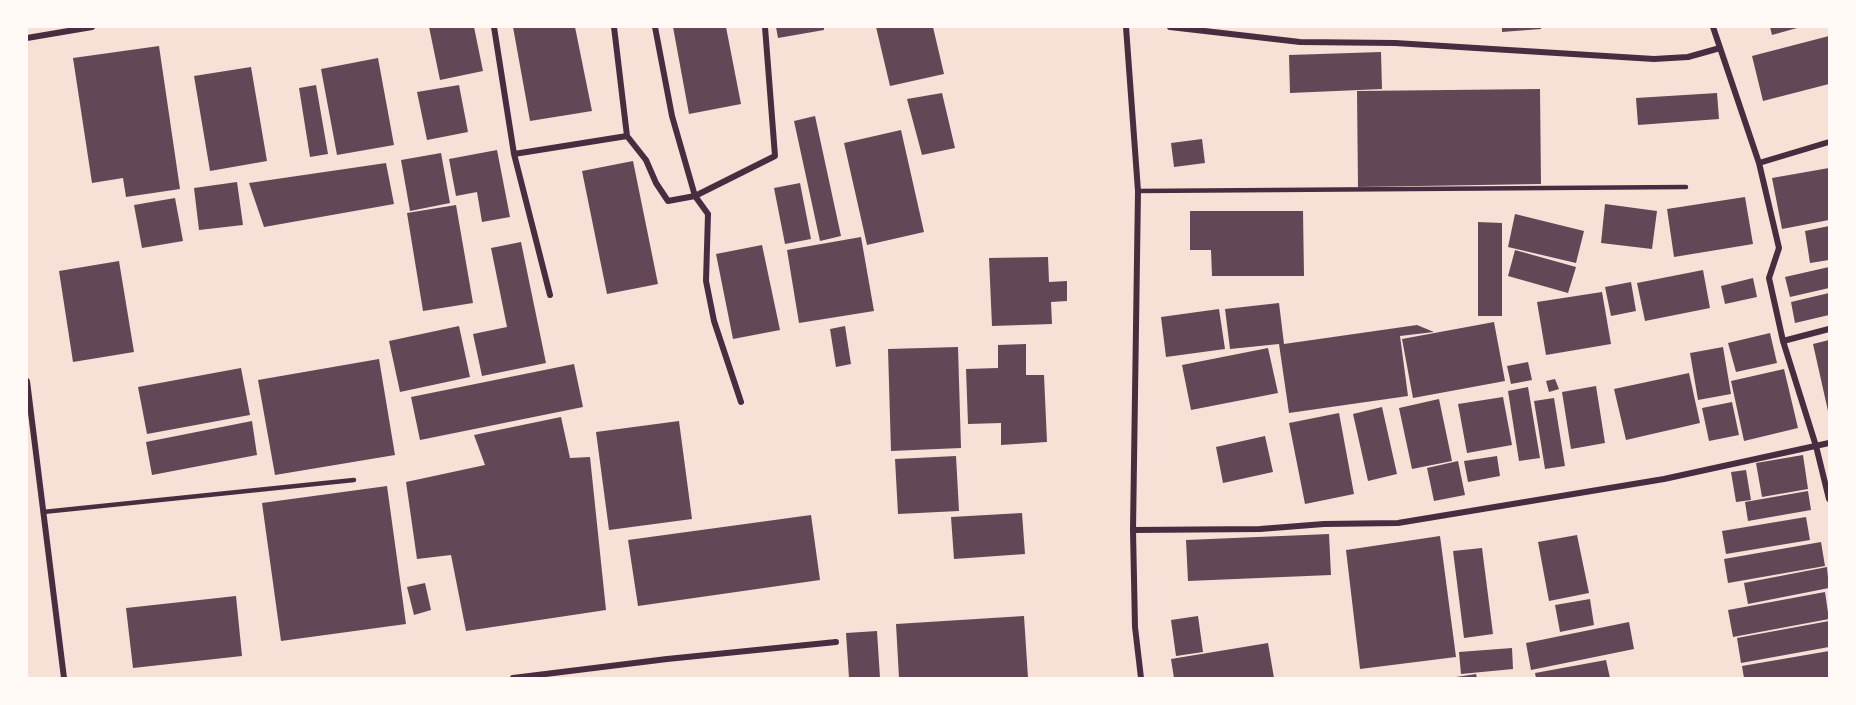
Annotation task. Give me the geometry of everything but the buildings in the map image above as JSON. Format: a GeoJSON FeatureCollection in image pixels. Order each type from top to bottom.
{"type":"FeatureCollection","features":[{"type":"Feature","properties":{"kind":"street"},"geometry":{"type":"LineString","coordinates":[[27,38],[92,27]]}},
{"type":"Feature","properties":{"kind":"street"},"geometry":{"type":"LineString","coordinates":[[494,27],[514,154],[550,295]]}},
{"type":"Feature","properties":{"kind":"street"},"geometry":{"type":"LineString","coordinates":[[614,27],[627,136],[646,160],[656,183],[668,201],[695,196],[775,156],[765,27]]}},
{"type":"Feature","properties":{"kind":"street"},"geometry":{"type":"LineString","coordinates":[[655,27],[672,116],[695,196],[708,214],[706,281],[714,321],[741,402]]}},
{"type":"Feature","properties":{"kind":"street"},"geometry":{"type":"LineString","coordinates":[[1126,27],[1138,191],[1134,530],[1135,627],[1141,678]]}},
{"type":"Feature","properties":{"kind":"street"},"geometry":{"type":"LineString","coordinates":[[1170,27],[1300,42],[1395,43],[1653,58],[1688,57],[1720,48]]}},
{"type":"Feature","properties":{"kind":"street"},"geometry":{"type":"LineString","coordinates":[[1713,27],[1759,163],[1779,248],[1769,278],[1783,341],[1816,446],[1829,499]]}},
{"type":"Feature","properties":{"kind":"street"},"geometry":{"type":"LineString","coordinates":[[514,154],[627,136]]}},
{"type":"Feature","properties":{"kind":"street"},"geometry":{"type":"LineString","coordinates":[[1759,163],[1829,142]]}},
{"type":"Feature","properties":{"kind":"street"},"geometry":{"type":"LineString","coordinates":[[1783,341],[1829,329]]}},
{"type":"Feature","properties":{"kind":"street"},"geometry":{"type":"LineString","coordinates":[[27,381],[64,678]]}},
{"type":"Feature","properties":{"kind":"street"},"geometry":{"type":"LineString","coordinates":[[1134,530],[1260,529],[1324,524],[1398,523],[1664,479],[1829,442]]}},
{"type":"Feature","properties":{"kind":"street"},"geometry":{"type":"LineString","coordinates":[[513,678],[667,659],[836,642]]}},
{"type":"Feature","properties":{"kind":"lane"},"geometry":{"type":"LineString","coordinates":[[1138,191],[1686,187]]}},
{"type":"Feature","properties":{"kind":"lane"},"geometry":{"type":"LineString","coordinates":[[44,512],[354,480]]}}]}
